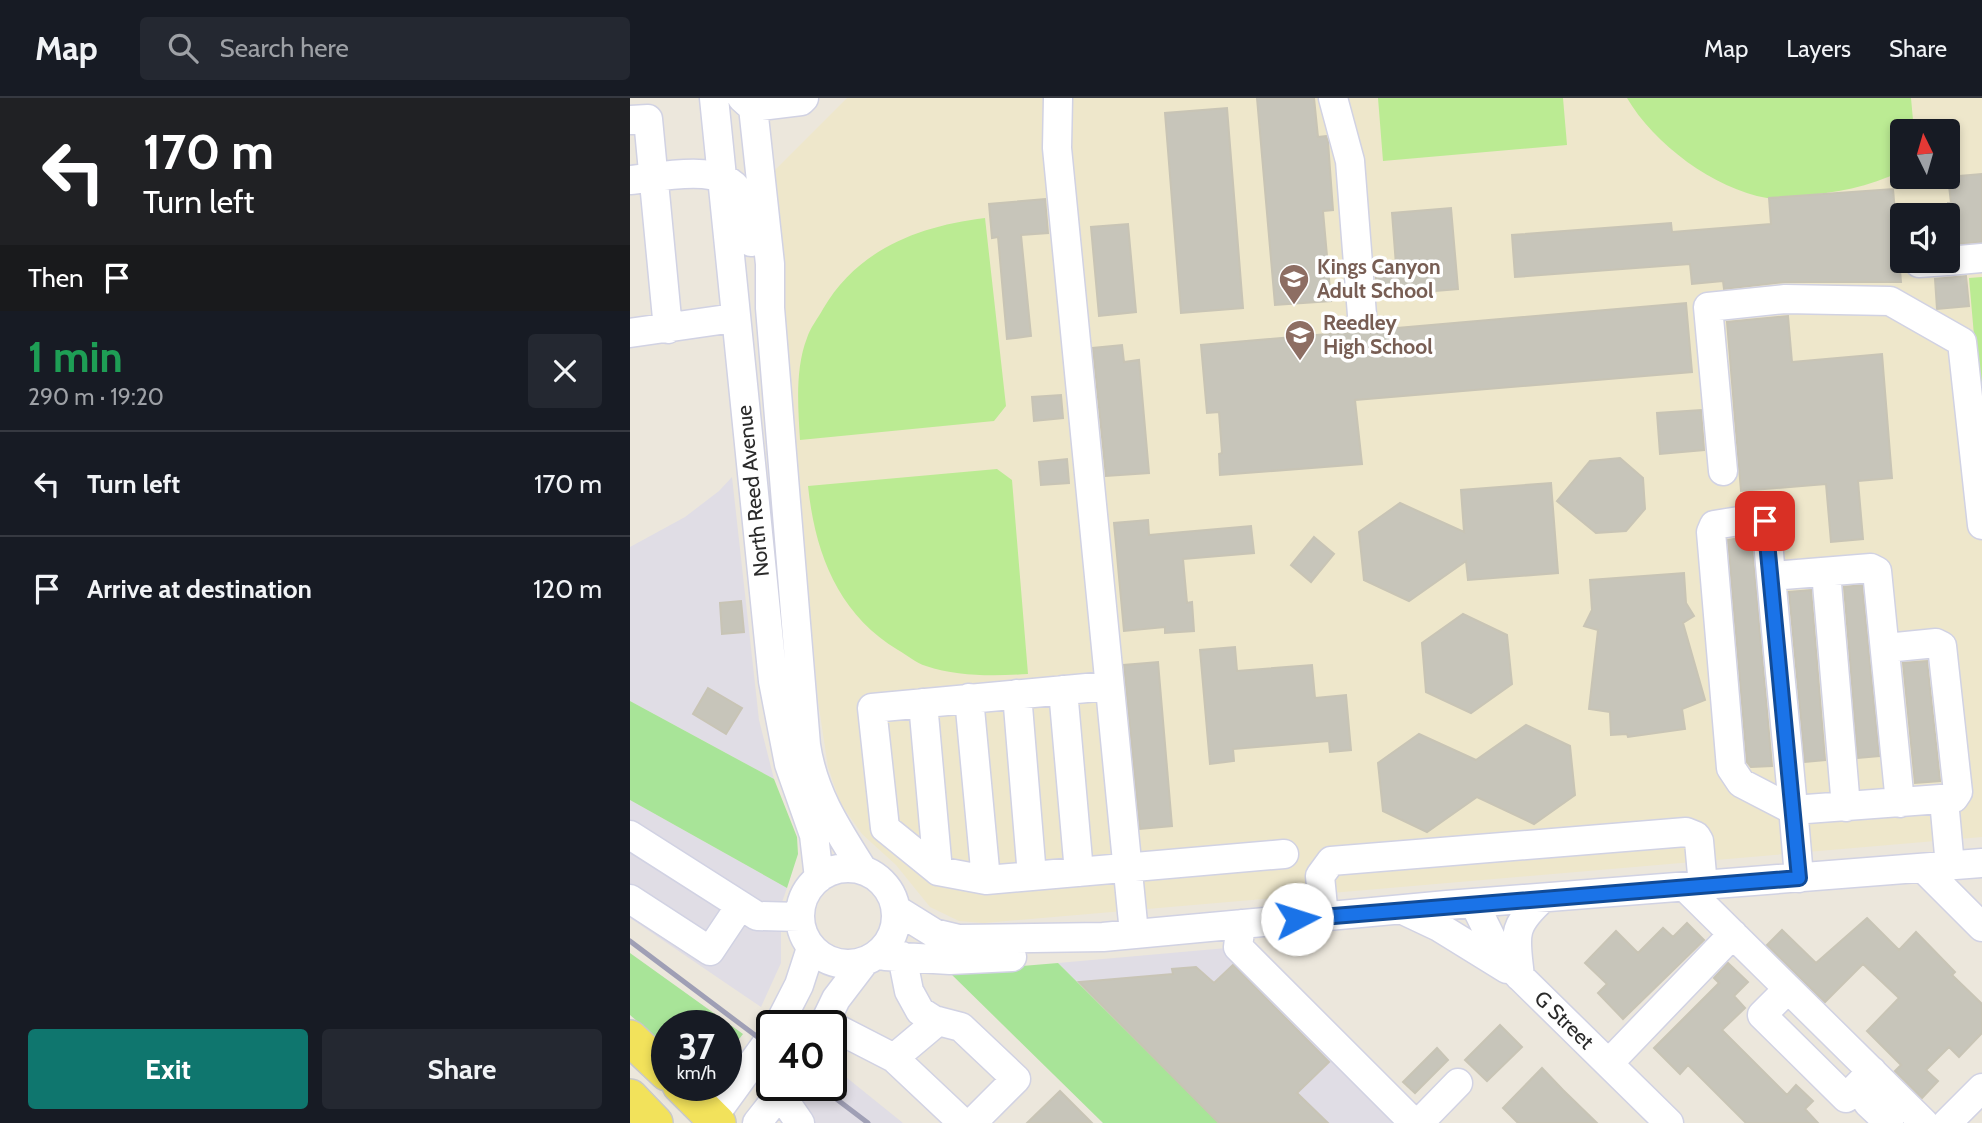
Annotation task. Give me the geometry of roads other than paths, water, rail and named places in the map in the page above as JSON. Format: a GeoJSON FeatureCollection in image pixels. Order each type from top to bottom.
{"type":"FeatureCollection","features":[{"type":"Feature","properties":{"kind":"main road"},"geometry":{"type":"LineString","coordinates":[[630,1038],[651,1058]]}},
{"type":"Feature","properties":{"kind":"main road"},"geometry":{"type":"LineString","coordinates":[[630,1097],[654,1123]]}},
{"type":"Feature","properties":{"kind":"main road"},"geometry":{"type":"LineString","coordinates":[[695,1101],[713,1121]]}},
{"type":"Feature","properties":{"kind":"street","name":"North Reed Avenue"},"geometry":{"type":"LineString","coordinates":[[714,98],[734,318],[779,724],[789,764],[814,835],[819,878]]}},
{"type":"Feature","properties":{"kind":"street"},"geometry":{"type":"LineString","coordinates":[[1058,98],[1057,148],[1134,933]]}},
{"type":"Feature","properties":{"kind":"street"},"geometry":{"type":"LineString","coordinates":[[1333,98],[1350,161],[1362,315]]}},
{"type":"Feature","properties":{"kind":"street"},"geometry":{"type":"LineString","coordinates":[[749,101],[793,100]]}},
{"type":"Feature","properties":{"kind":"street","name":"North Reed Avenue"},"geometry":{"type":"LineString","coordinates":[[749,101],[770,264],[770,308],[801,680],[812,778],[823,806],[863,870]]}},
{"type":"Feature","properties":{"kind":"street"},"geometry":{"type":"LineString","coordinates":[[630,120],[648,119],[642,179],[668,329]]}},
{"type":"Feature","properties":{"kind":"street"},"geometry":{"type":"LineString","coordinates":[[642,179],[720,175],[736,187],[743,198],[756,264],[770,308]]}},
{"type":"Feature","properties":{"kind":"street"},"geometry":{"type":"LineString","coordinates":[[1960,260],[1982,258]]}},
{"type":"Feature","properties":{"kind":"street"},"geometry":{"type":"LineString","coordinates":[[1724,471],[1708,307],[1785,299],[1890,301],[1962,342],[1982,525]]}},
{"type":"Feature","properties":{"kind":"street"},"geometry":{"type":"LineString","coordinates":[[630,333],[734,318]]}},
{"type":"Feature","properties":{"kind":"street"},"geometry":{"type":"LineString","coordinates":[[1799,878],[1793,810],[1771,576],[1765,521],[1758,518],[1714,524],[1711,532],[1731,768],[1741,783],[1793,810],[1954,798],[1958,792],[1942,646],[1936,643],[1885,648]]}},
{"type":"Feature","properties":{"kind":"street"},"geometry":{"type":"LineString","coordinates":[[756,523],[775,560],[801,680]]}},
{"type":"Feature","properties":{"kind":"street"},"geometry":{"type":"LineString","coordinates":[[1771,576],[1871,568],[1877,571],[1900,803]]}},
{"type":"Feature","properties":{"kind":"street"},"geometry":{"type":"LineString","coordinates":[[1826,572],[1846,807]]}},
{"type":"Feature","properties":{"kind":"street"},"geometry":{"type":"LineString","coordinates":[[1108,686],[872,708],[885,828],[938,871],[986,880],[1284,854]]}},
{"type":"Feature","properties":{"kind":"street"},"geometry":{"type":"LineString","coordinates":[[1063,690],[1079,872]]}},
{"type":"Feature","properties":{"kind":"street"},"geometry":{"type":"LineString","coordinates":[[1017,694],[1032,876]]}},
{"type":"Feature","properties":{"kind":"street"},"geometry":{"type":"LineString","coordinates":[[969,698],[986,880]]}},
{"type":"Feature","properties":{"kind":"street"},"geometry":{"type":"LineString","coordinates":[[923,702],[938,871]]}},
{"type":"Feature","properties":{"kind":"street"},"geometry":{"type":"LineString","coordinates":[[1944,800],[1937,867],[1982,927]]}},
{"type":"Feature","properties":{"kind":"street"},"geometry":{"type":"LineString","coordinates":[[1324,917],[1320,876],[1331,861],[1686,832],[1696,836],[1694,887],[1733,934],[1924,1123]]}},
{"type":"Feature","properties":{"kind":"street"},"geometry":{"type":"LineString","coordinates":[[630,835],[757,916],[800,917]]}},
{"type":"Feature","properties":{"kind":"street"},"geometry":{"type":"LineString","coordinates":[[1103,937],[1050,954],[950,960],[881,958],[840,963],[811,948],[803,933],[800,917],[804,897],[819,878],[840,868],[863,870],[883,882],[897,910],[934,933],[959,939],[1103,937],[1982,863]]}},
{"type":"Feature","properties":{"kind":"street"},"geometry":{"type":"LineString","coordinates":[[630,899],[710,951],[740,906]]}},
{"type":"Feature","properties":{"kind":"street"},"geometry":{"type":"LineString","coordinates":[[1520,977],[1516,943],[1518,926],[1522,918],[1542,899]]}},
{"type":"Feature","properties":{"kind":"street","name":"G Street"},"geometry":{"type":"LineString","coordinates":[[1475,905],[1501,958],[1669,1123]]}},
{"type":"Feature","properties":{"kind":"street"},"geometry":{"type":"LineString","coordinates":[[831,1010],[836,999],[881,958],[891,939],[897,910]]}},
{"type":"Feature","properties":{"kind":"street"},"geometry":{"type":"LineString","coordinates":[[1403,910],[1439,927],[1520,977]]}},
{"type":"Feature","properties":{"kind":"street"},"geometry":{"type":"LineString","coordinates":[[1241,924],[1238,947],[1417,1123],[1458,1083]]}},
{"type":"Feature","properties":{"kind":"street"},"geometry":{"type":"LineString","coordinates":[[1609,1063],[1733,934]]}},
{"type":"Feature","properties":{"kind":"street"},"geometry":{"type":"LineString","coordinates":[[786,1010],[799,985],[811,948]]}},
{"type":"Feature","properties":{"kind":"street"},"geometry":{"type":"LineString","coordinates":[[881,958],[926,1016],[961,1027],[1016,1079],[972,1123]]}},
{"type":"Feature","properties":{"kind":"street"},"geometry":{"type":"LineString","coordinates":[[1788,989],[1762,1015],[1846,1098],[1872,1071]]}},
{"type":"Feature","properties":{"kind":"street"},"geometry":{"type":"LineString","coordinates":[[894,1058],[937,1021]]}},
{"type":"Feature","properties":{"kind":"street"},"geometry":{"type":"LineString","coordinates":[[847,1035],[894,1058],[963,1123]]}},
{"type":"Feature","properties":{"kind":"street"},"geometry":{"type":"LineString","coordinates":[[713,1121],[756,1058]]}},
{"type":"Feature","properties":{"kind":"street"},"geometry":{"type":"LineString","coordinates":[[1947,1123],[1982,1088]]}},
{"type":"Feature","properties":{"kind":"street"},"geometry":{"type":"LineString","coordinates":[[757,1123],[775,1101]]}},
{"type":"Feature","properties":{"kind":"street"},"geometry":{"type":"LineString","coordinates":[[789,1101],[800,1123]]}},
{"type":"Feature","properties":{"kind":"street"},"geometry":{"type":"LineString","coordinates":[[1868,1103],[1889,1123]]}},
{"type":"Feature","properties":{"kind":"railway"},"geometry":{"type":"LineString","coordinates":[[630,941],[756,1036]]}},
{"type":"Feature","properties":{"kind":"railway"},"geometry":{"type":"LineString","coordinates":[[839,1101],[868,1123]]}},
{"type":"Feature","properties":{"kind":"place","name":"Kings Canyon Adult School"},"geometry":{"type":"Point","coordinates":[1294,306]}},
{"type":"Feature","properties":{"kind":"place","name":"Reedley High School"},"geometry":{"type":"Point","coordinates":[1300,362]}}]}
